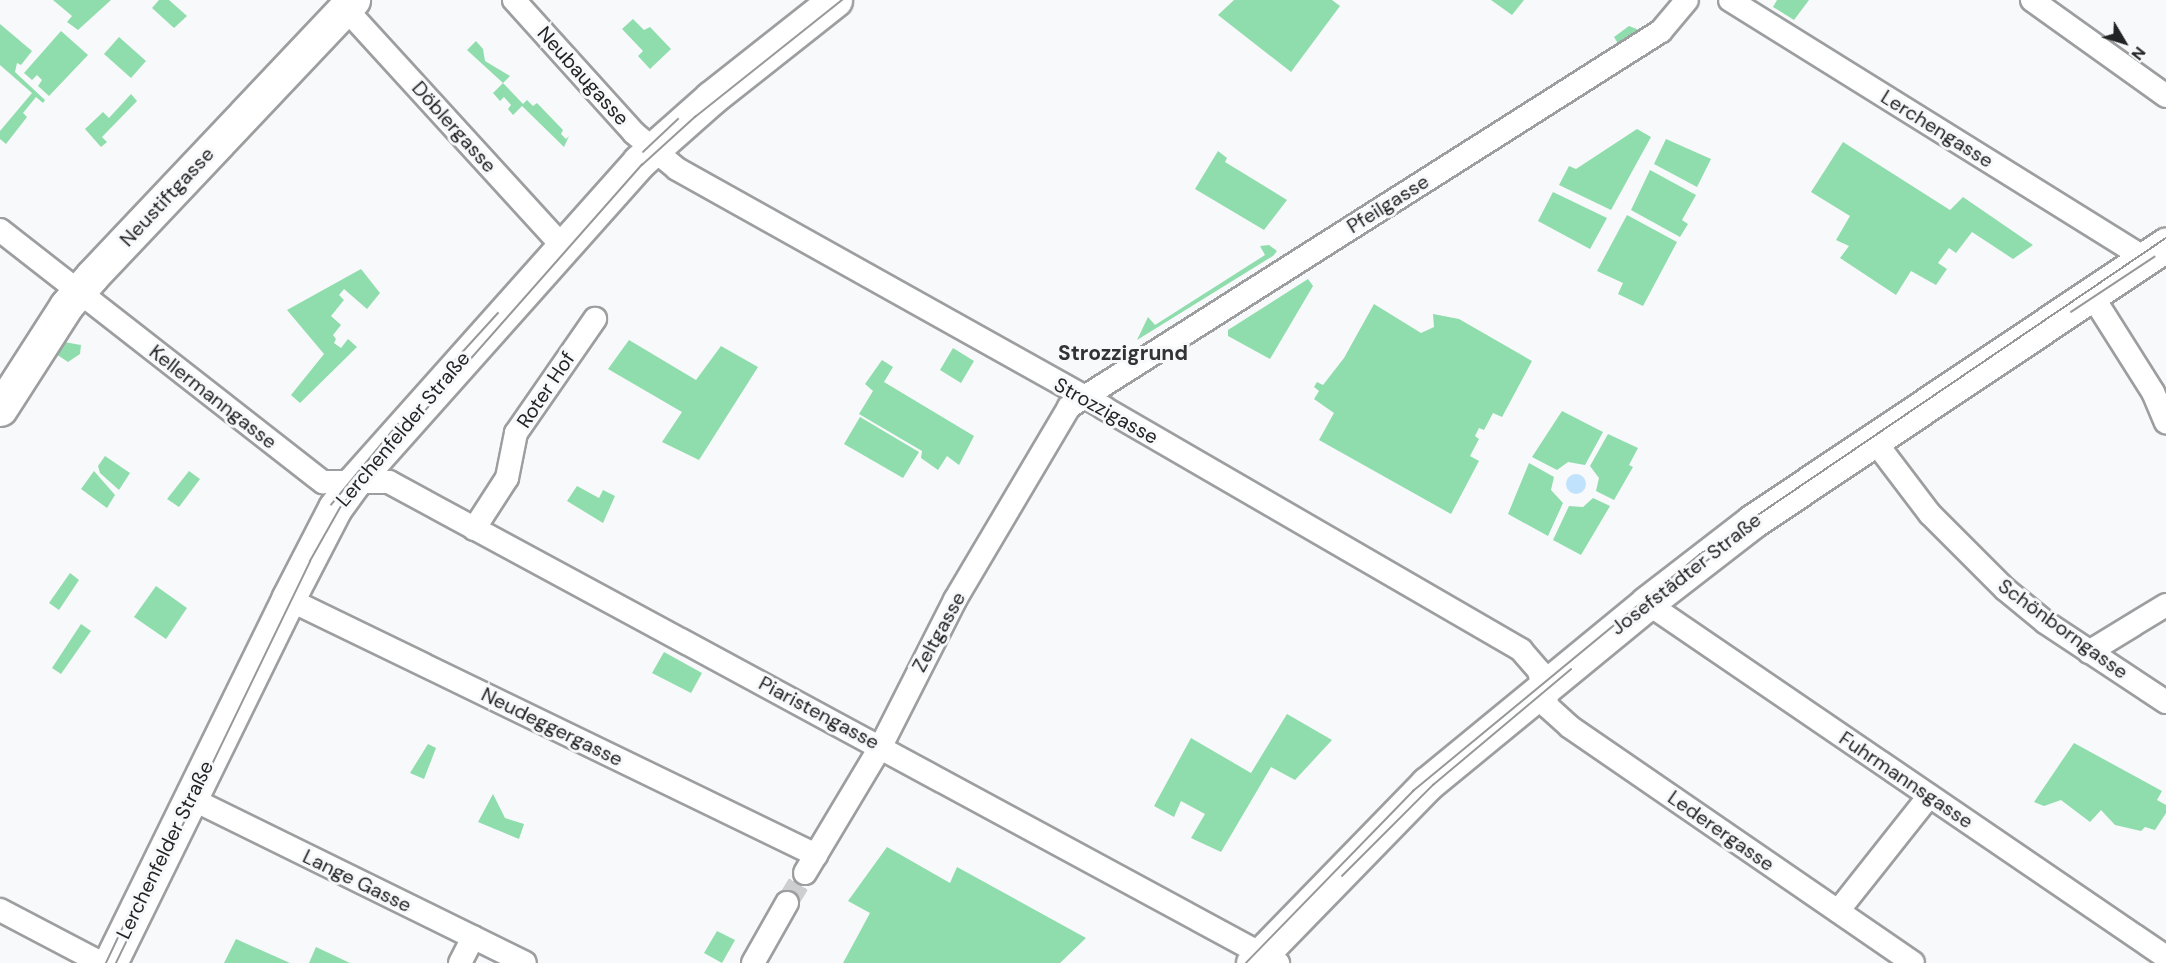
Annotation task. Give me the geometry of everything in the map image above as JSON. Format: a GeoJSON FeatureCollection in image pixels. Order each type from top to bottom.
{"type":"FeatureCollection","features":[{"type":"Feature","properties":{"kind":"main road","name":"Lerchenfelder Straße"},"geometry":{"type":"LineString","coordinates":[[110,963],[288,599],[335,508],[354,482],[562,246],[654,148],[711,98],[835,0]]}},
{"type":"Feature","properties":{"kind":"main road","name":"Neustiftgasse"},"geometry":{"type":"LineString","coordinates":[[0,409],[79,292],[349,4]]}},
{"type":"Feature","properties":{"kind":"main road","name":"Josefstädter Straße"},"geometry":{"type":"LineString","coordinates":[[1264,960],[1405,805],[1647,603],[1753,521],[2156,251]]}},
{"type":"Feature","properties":{"kind":"street","name":"Neubaugasse"},"geometry":{"type":"LineString","coordinates":[[514,0],[634,133],[654,148]]}},
{"type":"Feature","properties":{"kind":"street","name":"Pfeilgasse"},"geometry":{"type":"LineString","coordinates":[[1080,397],[1661,31],[1687,0]]}},
{"type":"Feature","properties":{"kind":"street","name":"Lerchengasse"},"geometry":{"type":"LineString","coordinates":[[1730,0],[2156,251]]}},
{"type":"Feature","properties":{"kind":"street"},"geometry":{"type":"LineString","coordinates":[[2032,0],[2166,96]]}},
{"type":"Feature","properties":{"kind":"street","name":"Döblergasse"},"geometry":{"type":"LineString","coordinates":[[349,4],[562,246]]}},
{"type":"Feature","properties":{"kind":"street","name":"Strozzigasse"},"geometry":{"type":"LineString","coordinates":[[654,148],[677,169],[1521,650],[1539,671],[1543,688]]}},
{"type":"Feature","properties":{"kind":"street","name":"Kellermanngasse"},"geometry":{"type":"LineString","coordinates":[[0,230],[323,482],[354,482]]}},
{"type":"Feature","properties":{"kind":"street"},"geometry":{"type":"LineString","coordinates":[[2091,294],[2153,392],[2165,418]]}},
{"type":"Feature","properties":{"kind":"street","name":"Roter Hof"},"geometry":{"type":"LineString","coordinates":[[474,529],[507,478],[516,433],[595,319]]}},
{"type":"Feature","properties":{"kind":"street","name":"Zeltgasse"},"geometry":{"type":"LineString","coordinates":[[810,864],[880,746],[955,600],[1067,409],[1080,397]]}},
{"type":"Feature","properties":{"kind":"street","name":"Schönborngasse"},"geometry":{"type":"LineString","coordinates":[[1873,439],[1930,514],[1966,554],[2045,622],[2166,702]]}},
{"type":"Feature","properties":{"kind":"street","name":"Piaristengasse"},"geometry":{"type":"LineString","coordinates":[[354,482],[389,482],[880,746],[1264,960]]}},
{"type":"Feature","properties":{"kind":"street","name":"Neudeggergasse"},"geometry":{"type":"LineString","coordinates":[[288,599],[810,864]]}},
{"type":"Feature","properties":{"kind":"street","name":"Fuhrmannsgasse"},"geometry":{"type":"LineString","coordinates":[[1647,603],[2166,957]]}},
{"type":"Feature","properties":{"kind":"street"},"geometry":{"type":"LineString","coordinates":[[2089,652],[2166,605]]}},
{"type":"Feature","properties":{"kind":"street","name":"Lederergasse"},"geometry":{"type":"LineString","coordinates":[[1543,688],[1548,707],[1570,727],[1913,963]]}},
{"type":"Feature","properties":{"kind":"street"},"geometry":{"type":"LineString","coordinates":[[1838,911],[1929,796]]}},
{"type":"Feature","properties":{"kind":"street","name":"Lange Gasse"},"geometry":{"type":"LineString","coordinates":[[190,798],[525,963]]}},
{"type":"Feature","properties":{"kind":"street"},"geometry":{"type":"LineString","coordinates":[[753,963],[788,903]]}},
{"type":"Feature","properties":{"kind":"street"},"geometry":{"type":"LineString","coordinates":[[0,910],[101,963]]}},
{"type":"Feature","properties":{"kind":"street"},"geometry":{"type":"LineString","coordinates":[[460,963],[473,937]]}},
{"type":"Feature","properties":{"kind":"green space"},"geometry":{"type":"Polygon","coordinates":[[[53,0],[111,0],[78,30],[67,22],[72,16],[53,0]]]}},
{"type":"Feature","properties":{"kind":"green space"},"geometry":{"type":"Polygon","coordinates":[[[159,0],[169,0],[187,16],[174,28],[152,8],[159,0]]]}},
{"type":"Feature","properties":{"kind":"green space"},"geometry":{"type":"Polygon","coordinates":[[[1234,0],[1332,0],[1340,6],[1291,72],[1218,15],[1234,0]]]}},
{"type":"Feature","properties":{"kind":"green space"},"geometry":{"type":"Polygon","coordinates":[[[1491,0],[1524,0],[1512,15],[1491,0]]]}},
{"type":"Feature","properties":{"kind":"green space"},"geometry":{"type":"Polygon","coordinates":[[[1777,0],[1809,0],[1794,20],[1773,7],[1777,0]]]}},
{"type":"Feature","properties":{"kind":"green space"},"geometry":{"type":"Polygon","coordinates":[[[633,19],[644,30],[650,27],[671,49],[650,69],[638,56],[643,51],[622,29],[633,19]]]}},
{"type":"Feature","properties":{"kind":"green space"},"geometry":{"type":"Polygon","coordinates":[[[0,24],[32,51],[21,65],[17,63],[15,72],[45,100],[43,103],[36,97],[23,113],[27,117],[6,144],[0,139],[0,131],[32,93],[0,65],[0,24]]]}},
{"type":"Feature","properties":{"kind":"green space"},"geometry":{"type":"Polygon","coordinates":[[[1629,26],[1644,32],[1619,45],[1614,37],[1629,26]]]}},
{"type":"Feature","properties":{"kind":"green space"},"geometry":{"type":"Polygon","coordinates":[[[61,31],[88,55],[49,96],[38,86],[42,80],[37,75],[32,80],[24,73],[61,31]]]}},
{"type":"Feature","properties":{"kind":"green space"},"geometry":{"type":"Polygon","coordinates":[[[119,37],[146,61],[131,78],[104,54],[119,37]]]}},
{"type":"Feature","properties":{"kind":"green space"},"geometry":{"type":"Polygon","coordinates":[[[476,41],[483,49],[485,61],[510,76],[503,83],[467,50],[476,41]]]}},
{"type":"Feature","properties":{"kind":"green space"},"geometry":{"type":"Polygon","coordinates":[[[503,83],[523,104],[527,100],[533,106],[537,103],[563,130],[561,134],[566,139],[569,136],[564,147],[522,106],[513,115],[508,109],[511,105],[504,97],[500,101],[493,93],[503,83]]]}},
{"type":"Feature","properties":{"kind":"green space"},"geometry":{"type":"Polygon","coordinates":[[[131,94],[137,101],[102,137],[107,142],[101,147],[85,129],[103,112],[109,118],[131,94]]]}},
{"type":"Feature","properties":{"kind":"green space"},"geometry":{"type":"Polygon","coordinates":[[[1637,129],[1651,137],[1611,210],[1559,185],[1569,166],[1576,169],[1637,129]]]}},
{"type":"Feature","properties":{"kind":"green space"},"geometry":{"type":"Polygon","coordinates":[[[1666,139],[1711,159],[1697,187],[1654,164],[1666,139]]]}},
{"type":"Feature","properties":{"kind":"green space"},"geometry":{"type":"Polygon","coordinates":[[[1843,142],[1950,210],[1963,197],[2033,245],[2013,259],[1972,232],[1956,253],[1949,248],[1938,263],[1947,269],[1936,285],[1911,271],[1896,295],[1840,258],[1849,246],[1836,240],[1850,216],[1811,192],[1843,142]]]}},
{"type":"Feature","properties":{"kind":"green space"},"geometry":{"type":"Polygon","coordinates":[[[1218,151],[1227,158],[1225,162],[1287,200],[1264,230],[1195,189],[1218,151]]]}},
{"type":"Feature","properties":{"kind":"green space"},"geometry":{"type":"Polygon","coordinates":[[[1650,170],[1696,195],[1682,220],[1688,224],[1680,237],[1631,210],[1650,170]]]}},
{"type":"Feature","properties":{"kind":"green space"},"geometry":{"type":"Polygon","coordinates":[[[1553,192],[1607,218],[1590,249],[1538,221],[1553,192]]]}},
{"type":"Feature","properties":{"kind":"green space"},"geometry":{"type":"Polygon","coordinates":[[[1627,215],[1677,242],[1643,306],[1618,294],[1623,283],[1597,271],[1627,215]]]}},
{"type":"Feature","properties":{"kind":"green space"},"geometry":{"type":"Polygon","coordinates":[[[1269,245],[1277,251],[1273,256],[1137,340],[1148,317],[1155,325],[1265,255],[1260,246],[1269,245]]]}},
{"type":"Feature","properties":{"kind":"green space"},"geometry":{"type":"Polygon","coordinates":[[[361,269],[380,293],[367,309],[344,289],[339,295],[344,300],[331,316],[341,325],[333,335],[336,339],[334,343],[341,348],[348,339],[357,347],[300,403],[291,395],[324,354],[287,310],[361,269]]]}},
{"type":"Feature","properties":{"kind":"green space"},"geometry":{"type":"Polygon","coordinates":[[[1308,279],[1313,286],[1270,359],[1228,336],[1228,330],[1308,279]]]}},
{"type":"Feature","properties":{"kind":"green space"},"geometry":{"type":"Polygon","coordinates":[[[1374,304],[1421,333],[1434,327],[1433,314],[1459,319],[1532,361],[1502,417],[1493,413],[1484,430],[1479,428],[1475,436],[1479,439],[1470,456],[1479,461],[1451,514],[1319,440],[1334,413],[1314,399],[1319,391],[1314,387],[1317,382],[1323,385],[1344,358],[1374,304]]]}},
{"type":"Feature","properties":{"kind":"green space"},"geometry":{"type":"Polygon","coordinates":[[[629,340],[696,380],[721,346],[758,367],[699,460],[662,442],[682,412],[608,369],[629,340]]]}},
{"type":"Feature","properties":{"kind":"green space"},"geometry":{"type":"Polygon","coordinates":[[[64,342],[81,345],[80,354],[68,362],[56,354],[64,342]]]}},
{"type":"Feature","properties":{"kind":"green space"},"geometry":{"type":"Polygon","coordinates":[[[953,348],[974,361],[961,383],[940,370],[953,348]]]}},
{"type":"Feature","properties":{"kind":"green space"},"geometry":{"type":"Polygon","coordinates":[[[882,360],[893,367],[884,382],[974,436],[959,465],[947,456],[938,470],[921,458],[922,451],[859,414],[873,391],[865,384],[882,360]]]}},
{"type":"Feature","properties":{"kind":"green space"},"geometry":{"type":"Polygon","coordinates":[[[1562,411],[1603,432],[1585,465],[1568,462],[1557,470],[1532,457],[1562,411]]]}},
{"type":"Feature","properties":{"kind":"green space"},"geometry":{"type":"Polygon","coordinates":[[[860,417],[919,452],[903,478],[844,444],[860,417]]]}},
{"type":"Feature","properties":{"kind":"green space"},"geometry":{"type":"Polygon","coordinates":[[[1608,434],[1638,448],[1629,465],[1633,467],[1614,500],[1596,491],[1599,478],[1590,466],[1608,434]]]}},
{"type":"Feature","properties":{"kind":"green space"},"geometry":{"type":"Polygon","coordinates":[[[105,456],[130,473],[119,490],[100,473],[98,466],[105,456]]]}},
{"type":"Feature","properties":{"kind":"green space"},"geometry":{"type":"Polygon","coordinates":[[[1529,463],[1554,477],[1551,490],[1563,503],[1548,536],[1508,514],[1529,463]]]}},
{"type":"Feature","properties":{"kind":"green space"},"geometry":{"type":"Polygon","coordinates":[[[94,471],[115,495],[107,508],[81,489],[94,471]]]}},
{"type":"Feature","properties":{"kind":"green space"},"geometry":{"type":"Polygon","coordinates":[[[189,471],[200,479],[179,507],[167,499],[189,471]]]}},
{"type":"Feature","properties":{"kind":"green space"},"geometry":{"type":"Polygon","coordinates":[[[577,486],[599,498],[603,490],[615,496],[603,523],[567,501],[577,486]]]}},
{"type":"Feature","properties":{"kind":"green space"},"geometry":{"type":"Polygon","coordinates":[[[1593,498],[1610,506],[1581,555],[1553,540],[1569,506],[1583,507],[1593,498]]]}},
{"type":"Feature","properties":{"kind":"green space"},"geometry":{"type":"Polygon","coordinates":[[[70,573],[79,580],[59,610],[49,603],[70,573]]]}},
{"type":"Feature","properties":{"kind":"green space"},"geometry":{"type":"Polygon","coordinates":[[[156,586],[187,608],[166,639],[134,617],[156,586]]]}},
{"type":"Feature","properties":{"kind":"green space"},"geometry":{"type":"Polygon","coordinates":[[[81,624],[91,631],[61,674],[52,668],[81,624]]]}},
{"type":"Feature","properties":{"kind":"green space"},"geometry":{"type":"Polygon","coordinates":[[[664,652],[702,673],[691,693],[652,673],[664,652]]]}},
{"type":"Feature","properties":{"kind":"green space"},"geometry":{"type":"Polygon","coordinates":[[[1287,714],[1332,740],[1295,780],[1271,767],[1221,852],[1191,838],[1205,814],[1181,801],[1174,817],[1154,806],[1191,738],[1251,773],[1287,714]]]}},
{"type":"Feature","properties":{"kind":"green space"},"geometry":{"type":"Polygon","coordinates":[[[2074,743],[2162,791],[2157,800],[2166,805],[2166,813],[2155,830],[2145,827],[2141,831],[2115,825],[2101,810],[2090,822],[2061,800],[2044,806],[2034,802],[2074,743]]]}},
{"type":"Feature","properties":{"kind":"green space"},"geometry":{"type":"Polygon","coordinates":[[[428,744],[436,748],[424,779],[410,773],[428,744]]]}},
{"type":"Feature","properties":{"kind":"green space"},"geometry":{"type":"Polygon","coordinates":[[[493,794],[505,818],[524,824],[519,839],[478,822],[493,794]]]}},
{"type":"Feature","properties":{"kind":"green space"},"geometry":{"type":"Polygon","coordinates":[[[887,847],[950,883],[957,867],[1086,938],[1060,963],[843,963],[870,913],[848,901],[887,847]]]}},
{"type":"Feature","properties":{"kind":"green space"},"geometry":{"type":"Polygon","coordinates":[[[717,931],[735,940],[722,963],[704,953],[717,931]]]}},
{"type":"Feature","properties":{"kind":"green space"},"geometry":{"type":"Polygon","coordinates":[[[236,939],[290,963],[224,963],[236,939]]]}},
{"type":"Feature","properties":{"kind":"green space"},"geometry":{"type":"Polygon","coordinates":[[[316,947],[350,963],[309,963],[316,947]]]}},
{"type":"Feature","properties":{"kind":"water"},"geometry":{"type":"Polygon","coordinates":[[[1572,474],[1580,474],[1586,480],[1586,488],[1580,494],[1572,494],[1566,488],[1566,480],[1572,474]]]}},
{"type":"Feature","properties":{"kind":"tunnel"},"geometry":{"type":"LineString","coordinates":[[787,903],[805,873]]}},
{"type":"Feature","properties":{"kind":"tram line"},"geometry":{"type":"LineString","coordinates":[[116,963],[310,561],[341,506],[642,165],[695,117],[842,0]]}},
{"type":"Feature","properties":{"kind":"tram line"},"geometry":{"type":"LineString","coordinates":[[643,152],[678,119]]}},
{"type":"Feature","properties":{"kind":"tram line"},"geometry":{"type":"LineString","coordinates":[[1246,963],[1413,791],[1699,555],[2166,238]]}},
{"type":"Feature","properties":{"kind":"tram line"},"geometry":{"type":"LineString","coordinates":[[2071,312],[2154,257]]}},
{"type":"Feature","properties":{"kind":"tram line"},"geometry":{"type":"LineString","coordinates":[[448,368],[498,313]]}},
{"type":"Feature","properties":{"kind":"tram line"},"geometry":{"type":"LineString","coordinates":[[331,505],[398,424]]}},
{"type":"Feature","properties":{"kind":"tram line"},"geometry":{"type":"LineString","coordinates":[[1622,628],[1719,551]]}},
{"type":"Feature","properties":{"kind":"tram line"},"geometry":{"type":"LineString","coordinates":[[1342,876],[1433,785],[1571,669]]}},
{"type":"Feature","properties":{"kind":"tram line"},"geometry":{"type":"LineString","coordinates":[[106,963],[124,925]]}},
{"type":"Feature","properties":{"kind":"district","name":"Strozzigrund"},"geometry":{"type":"Point","coordinates":[1123,353]}}]}
